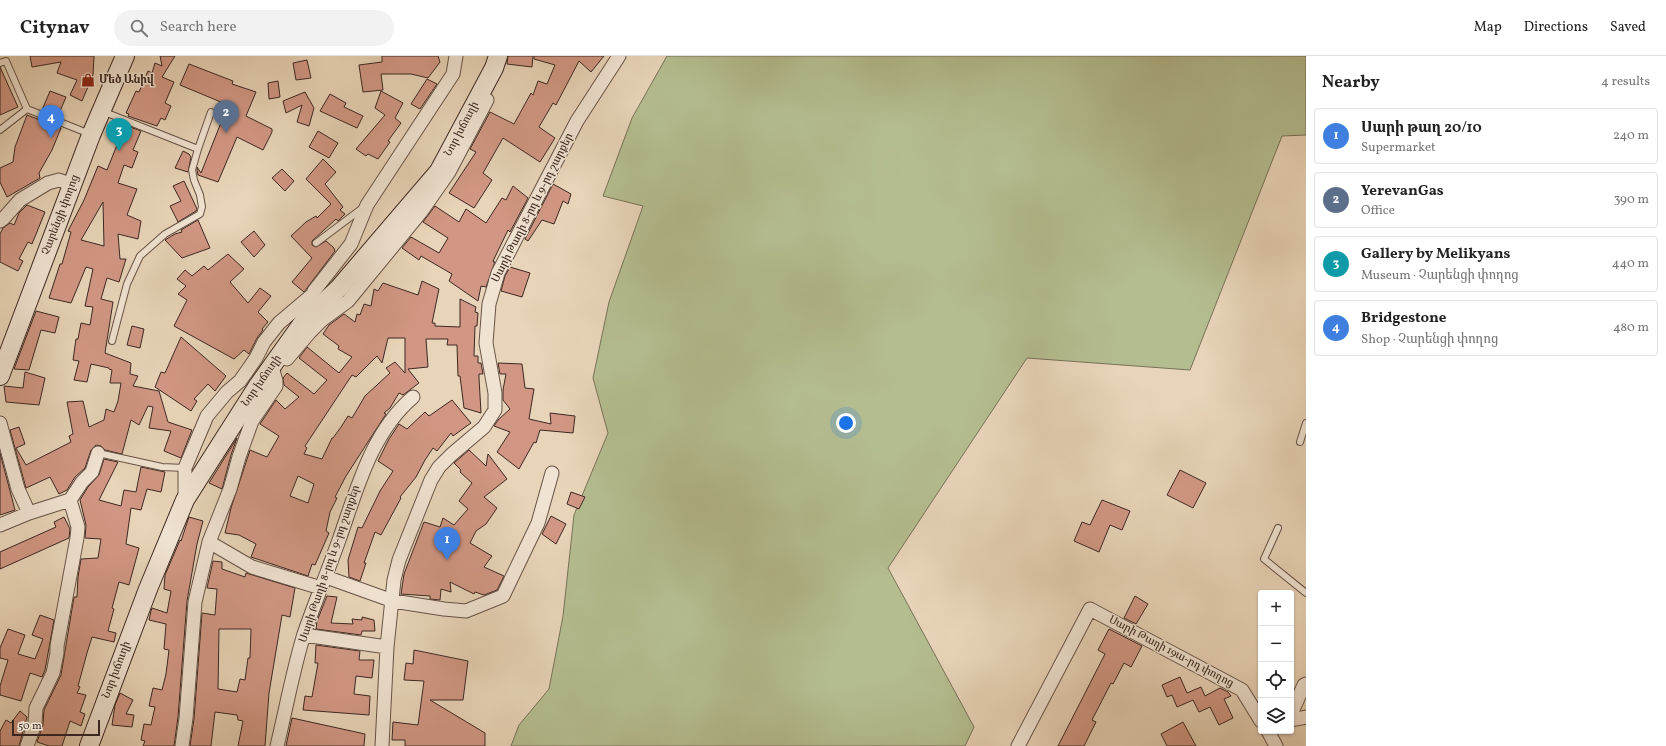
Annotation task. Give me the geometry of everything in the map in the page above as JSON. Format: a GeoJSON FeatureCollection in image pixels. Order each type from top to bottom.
{"type":"FeatureCollection","features":[{"type":"Feature","properties":{"kind":"main road","name":"Չարենցի փողոց"},"geometry":{"type":"LineString","coordinates":[[0,376],[91,135],[125,56]]}},
{"type":"Feature","properties":{"kind":"main road","name":"Նոր խճուղի"},"geometry":{"type":"LineString","coordinates":[[89,746],[146,593],[185,500],[224,436],[273,372],[304,321],[339,288],[439,172],[496,62]]}},
{"type":"Feature","properties":{"kind":"street"},"geometry":{"type":"LineString","coordinates":[[185,500],[185,468],[202,425],[213,407],[240,380],[256,358],[264,342],[279,323],[312,295],[351,244],[367,205],[453,74],[456,56]]}},
{"type":"Feature","properties":{"kind":"street","name":"Սարի Թաղի 8-րդ և 9-րդ շարքեր"},"geometry":{"type":"LineString","coordinates":[[382,746],[387,648],[394,580],[399,560],[431,480],[451,455],[484,427],[495,410],[495,393],[486,343],[489,304],[498,273],[577,121],[618,56]]}},
{"type":"Feature","properties":{"kind":"street"},"geometry":{"type":"LineString","coordinates":[[182,746],[186,718],[195,602],[209,542],[230,489],[239,456],[252,421],[276,386],[273,372],[322,320],[348,301],[421,212],[449,172],[492,90],[496,62]]}},
{"type":"Feature","properties":{"kind":"street"},"geometry":{"type":"LineString","coordinates":[[0,220],[4,218],[20,200],[48,183],[59,180],[73,185]]}},
{"type":"Feature","properties":{"kind":"street"},"geometry":{"type":"LineString","coordinates":[[312,295],[304,321],[322,320]]}},
{"type":"Feature","properties":{"kind":"street","name":"Սարի Թաղի 8-րդ և 9-րդ շարքեր"},"geometry":{"type":"LineString","coordinates":[[277,746],[304,635],[360,476],[373,450],[401,407],[413,397]]}},
{"type":"Feature","properties":{"kind":"street"},"geometry":{"type":"LineString","coordinates":[[0,423],[18,489],[29,513]]}},
{"type":"Feature","properties":{"kind":"street"},"geometry":{"type":"LineString","coordinates":[[0,525],[29,513],[70,500],[82,482],[92,472],[96,465],[98,453]]}},
{"type":"Feature","properties":{"kind":"street"},"geometry":{"type":"LineString","coordinates":[[209,542],[252,567],[323,582],[393,601],[466,611],[503,596],[538,523],[552,473]]}},
{"type":"Feature","properties":{"kind":"street"},"geometry":{"type":"LineString","coordinates":[[27,746],[35,723],[36,708],[53,673],[57,653],[78,527],[70,500]]}},
{"type":"Feature","properties":{"kind":"street","name":"Սարի Թաղի 19ա-րդ փողոց"},"geometry":{"type":"LineString","coordinates":[[1018,746],[1090,609],[1242,690],[1258,716]]}},
{"type":"Feature","properties":{"kind":"street"},"geometry":{"type":"LineString","coordinates":[[304,635],[387,648]]}},
{"type":"Feature","properties":{"kind":"street"},"geometry":{"type":"LineString","coordinates":[[1294,707],[1304,685],[1306,684]]}},
{"type":"Feature","properties":{"kind":"street"},"geometry":{"type":"LineString","coordinates":[[1294,719],[1306,717]]}},
{"type":"Feature","properties":{"kind":"street","name":"Սարի Թաղի 19ա-րդ փողոց"},"geometry":{"type":"LineString","coordinates":[[1269,734],[1276,746]]}},
{"type":"Feature","properties":{"kind":"lane"},"geometry":{"type":"LineString","coordinates":[[0,63],[6,61],[27,108],[91,135]]}},
{"type":"Feature","properties":{"kind":"lane"},"geometry":{"type":"LineString","coordinates":[[0,130],[27,108]]}},
{"type":"Feature","properties":{"kind":"lane"},"geometry":{"type":"LineString","coordinates":[[102,111],[198,149]]}},
{"type":"Feature","properties":{"kind":"lane"},"geometry":{"type":"LineString","coordinates":[[112,341],[127,284],[140,256],[165,234],[200,214],[202,207],[201,201],[192,170],[211,112]]}},
{"type":"Feature","properties":{"kind":"lane"},"geometry":{"type":"LineString","coordinates":[[316,243],[367,205]]}},
{"type":"Feature","properties":{"kind":"lane"},"geometry":{"type":"LineString","coordinates":[[1300,442],[1306,423]]}},
{"type":"Feature","properties":{"kind":"lane"},"geometry":{"type":"LineString","coordinates":[[98,453],[162,467],[185,468]]}},
{"type":"Feature","properties":{"kind":"lane"},"geometry":{"type":"LineString","coordinates":[[1278,528],[1264,559],[1306,593]]}},
{"type":"Feature","properties":{"kind":"green space"},"geometry":{"type":"Polygon","coordinates":[[[667,56],[1306,56],[1306,135],[1282,136],[1190,370],[1027,358],[888,568],[974,727],[965,746],[511,746],[519,725],[549,689],[563,616],[574,515],[608,433],[593,378],[609,302],[643,206],[603,196],[632,118],[667,56]]]}},
{"type":"Feature","properties":{"kind":"building"},"geometry":{"type":"Polygon","coordinates":[[[30,56],[94,56],[93,75],[82,101],[70,95],[77,80],[57,73],[61,62],[32,67],[30,56]]]}},
{"type":"Feature","properties":{"kind":"building"},"geometry":{"type":"Polygon","coordinates":[[[160,56],[175,56],[162,77],[174,82],[165,103],[171,106],[165,120],[161,118],[157,126],[128,116],[129,114],[126,113],[136,91],[139,92],[148,71],[152,73],[155,63],[162,66],[160,56]]]}},
{"type":"Feature","properties":{"kind":"building"},"geometry":{"type":"Polygon","coordinates":[[[382,56],[438,56],[440,62],[428,78],[411,74],[381,74],[383,90],[363,92],[359,65],[382,62],[382,56]]]}},
{"type":"Feature","properties":{"kind":"building"},"geometry":{"type":"Polygon","coordinates":[[[508,56],[533,56],[532,67],[507,64],[508,56]]]}},
{"type":"Feature","properties":{"kind":"building"},"geometry":{"type":"Polygon","coordinates":[[[534,56],[604,56],[591,72],[579,61],[556,105],[553,103],[539,127],[555,138],[540,162],[503,138],[483,173],[492,180],[474,208],[449,193],[476,152],[470,149],[490,112],[514,124],[531,93],[533,95],[538,81],[547,84],[555,65],[534,59],[534,56]]]}},
{"type":"Feature","properties":{"kind":"building"},"geometry":{"type":"Polygon","coordinates":[[[307,60],[311,78],[296,80],[293,63],[307,60]]]}},
{"type":"Feature","properties":{"kind":"building"},"geometry":{"type":"Polygon","coordinates":[[[189,64],[233,81],[232,84],[256,92],[246,116],[272,129],[263,150],[237,137],[218,182],[198,175],[197,167],[201,173],[228,105],[180,85],[189,64]]]}},
{"type":"Feature","properties":{"kind":"building"},"geometry":{"type":"Polygon","coordinates":[[[0,67],[18,107],[0,115],[0,67]]]}},
{"type":"Feature","properties":{"kind":"building"},"geometry":{"type":"Polygon","coordinates":[[[427,79],[437,84],[420,109],[411,104],[427,79]]]}},
{"type":"Feature","properties":{"kind":"building"},"geometry":{"type":"Polygon","coordinates":[[[278,81],[280,97],[269,99],[268,83],[278,81]]]}},
{"type":"Feature","properties":{"kind":"building"},"geometry":{"type":"Polygon","coordinates":[[[50,91],[66,97],[58,116],[42,110],[50,91]]]}},
{"type":"Feature","properties":{"kind":"building"},"geometry":{"type":"Polygon","coordinates":[[[381,91],[403,103],[395,118],[401,123],[388,141],[390,142],[378,159],[368,154],[366,156],[356,149],[385,115],[375,108],[381,91]]]}},
{"type":"Feature","properties":{"kind":"building"},"geometry":{"type":"Polygon","coordinates":[[[305,92],[314,108],[309,126],[297,122],[302,105],[286,113],[283,101],[305,92]]]}},
{"type":"Feature","properties":{"kind":"building"},"geometry":{"type":"Polygon","coordinates":[[[330,94],[346,103],[344,107],[363,116],[357,128],[320,111],[330,94]]]}},
{"type":"Feature","properties":{"kind":"building"},"geometry":{"type":"Polygon","coordinates":[[[27,115],[61,128],[52,150],[39,173],[40,178],[7,197],[0,182],[0,168],[13,162],[15,147],[27,115]]]}},
{"type":"Feature","properties":{"kind":"building"},"geometry":{"type":"Polygon","coordinates":[[[125,125],[141,131],[133,150],[138,152],[132,168],[124,165],[118,183],[137,189],[127,215],[141,221],[138,239],[118,234],[120,259],[126,259],[119,282],[107,278],[101,299],[113,302],[105,353],[131,363],[130,374],[138,376],[133,386],[159,391],[168,422],[192,430],[181,458],[164,451],[171,431],[149,428],[153,407],[148,406],[139,425],[131,420],[122,454],[105,450],[101,446],[96,445],[91,450],[85,468],[75,477],[67,490],[59,494],[50,477],[26,488],[10,430],[19,427],[25,444],[16,448],[26,465],[71,442],[69,436],[73,434],[67,402],[83,401],[89,427],[104,420],[106,409],[114,412],[118,401],[121,383],[110,383],[112,370],[109,368],[91,364],[87,382],[74,380],[79,361],[73,360],[76,339],[78,339],[81,323],[90,325],[93,307],[85,306],[93,269],[86,267],[71,303],[49,298],[60,264],[62,264],[71,232],[68,231],[84,200],[98,166],[107,170],[125,125]],[[103,202],[81,240],[104,246],[103,202]]]}},
{"type":"Feature","properties":{"kind":"building"},"geometry":{"type":"Polygon","coordinates":[[[318,131],[338,143],[329,158],[309,147],[318,131]]]}},
{"type":"Feature","properties":{"kind":"building"},"geometry":{"type":"Polygon","coordinates":[[[183,151],[191,157],[188,172],[175,168],[183,151]]]}},
{"type":"Feature","properties":{"kind":"building"},"geometry":{"type":"Polygon","coordinates":[[[323,159],[336,172],[325,184],[343,207],[340,210],[345,214],[338,221],[336,219],[312,241],[312,245],[316,247],[326,241],[334,248],[335,251],[304,292],[292,282],[312,258],[291,236],[306,222],[316,216],[317,218],[331,204],[306,179],[323,159]]]}},
{"type":"Feature","properties":{"kind":"building"},"geometry":{"type":"Polygon","coordinates":[[[282,169],[294,181],[285,191],[272,178],[282,169]]]}},
{"type":"Feature","properties":{"kind":"building"},"geometry":{"type":"Polygon","coordinates":[[[184,181],[197,209],[178,222],[170,206],[181,201],[173,186],[184,181]]]}},
{"type":"Feature","properties":{"kind":"building"},"geometry":{"type":"Polygon","coordinates":[[[553,184],[571,194],[568,204],[563,201],[554,224],[542,220],[528,241],[525,239],[553,184]]]}},
{"type":"Feature","properties":{"kind":"building"},"geometry":{"type":"Polygon","coordinates":[[[513,186],[528,198],[510,232],[508,230],[494,259],[493,262],[495,262],[486,287],[481,286],[478,301],[449,281],[452,274],[421,256],[419,260],[402,248],[411,237],[439,253],[448,238],[423,222],[435,206],[459,222],[466,209],[486,223],[502,198],[506,200],[513,186]]]}},
{"type":"Feature","properties":{"kind":"building"},"geometry":{"type":"Polygon","coordinates":[[[27,205],[45,212],[32,244],[28,242],[19,259],[23,261],[18,271],[0,262],[0,234],[3,228],[10,223],[14,225],[19,213],[27,205]]]}},
{"type":"Feature","properties":{"kind":"building"},"geometry":{"type":"Polygon","coordinates":[[[198,220],[210,248],[182,258],[165,240],[182,232],[181,230],[198,220]]]}},
{"type":"Feature","properties":{"kind":"building"},"geometry":{"type":"Polygon","coordinates":[[[254,231],[265,245],[254,257],[241,242],[254,231]]]}},
{"type":"Feature","properties":{"kind":"building"},"geometry":{"type":"Polygon","coordinates":[[[228,254],[244,269],[230,282],[248,303],[260,288],[271,296],[258,312],[268,322],[262,329],[263,330],[249,354],[244,350],[234,359],[174,326],[187,300],[178,294],[186,286],[177,279],[185,270],[192,276],[204,266],[208,270],[228,254]]]}},
{"type":"Feature","properties":{"kind":"building"},"geometry":{"type":"Polygon","coordinates":[[[510,267],[530,273],[522,297],[501,291],[505,276],[510,267]]]}},
{"type":"Feature","properties":{"kind":"building"},"geometry":{"type":"Polygon","coordinates":[[[422,281],[439,289],[432,323],[435,323],[435,326],[460,327],[460,299],[476,307],[475,312],[478,313],[477,326],[475,326],[474,356],[478,356],[478,363],[481,363],[483,374],[479,374],[481,413],[464,408],[460,376],[458,376],[457,345],[447,345],[448,339],[426,339],[428,367],[408,369],[419,383],[403,395],[399,393],[390,408],[384,413],[386,414],[346,476],[335,497],[337,498],[330,512],[326,531],[329,533],[315,565],[312,564],[308,576],[251,557],[256,544],[239,535],[225,533],[231,508],[250,450],[267,457],[279,436],[260,424],[276,400],[285,409],[299,397],[284,385],[283,378],[287,373],[314,394],[327,380],[299,358],[307,347],[339,373],[352,357],[338,349],[339,346],[323,334],[329,325],[344,314],[355,322],[357,314],[360,315],[364,304],[371,306],[374,289],[378,291],[383,283],[418,295],[422,281]],[[388,338],[382,363],[377,356],[356,377],[352,375],[305,446],[307,448],[304,454],[322,459],[332,438],[348,416],[352,418],[365,396],[390,373],[386,368],[395,362],[405,373],[405,338],[388,338]],[[298,476],[290,496],[308,503],[314,484],[298,476]]]}},
{"type":"Feature","properties":{"kind":"building"},"geometry":{"type":"Polygon","coordinates":[[[36,311],[59,317],[55,333],[41,330],[29,370],[14,369],[36,311]]]}},
{"type":"Feature","properties":{"kind":"building"},"geometry":{"type":"Polygon","coordinates":[[[132,326],[144,329],[140,348],[127,345],[132,326]]]}},
{"type":"Feature","properties":{"kind":"building"},"geometry":{"type":"Polygon","coordinates":[[[181,337],[226,376],[215,391],[208,384],[194,399],[197,401],[191,411],[155,387],[161,372],[165,373],[181,337]]]}},
{"type":"Feature","properties":{"kind":"building"},"geometry":{"type":"Polygon","coordinates":[[[498,363],[522,364],[525,388],[534,389],[529,419],[551,424],[550,413],[575,416],[573,433],[540,430],[536,443],[534,442],[519,469],[497,452],[510,432],[494,426],[510,409],[503,400],[506,374],[500,374],[498,363]]]}},
{"type":"Feature","properties":{"kind":"building"},"geometry":{"type":"Polygon","coordinates":[[[25,372],[45,378],[39,405],[6,402],[4,386],[23,388],[25,372]]]}},
{"type":"Feature","properties":{"kind":"building"},"geometry":{"type":"Polygon","coordinates":[[[452,400],[471,423],[453,436],[451,433],[437,451],[433,448],[416,477],[400,497],[401,498],[381,535],[375,532],[364,563],[366,563],[360,581],[349,577],[348,560],[358,527],[362,528],[380,491],[393,471],[378,461],[389,439],[399,424],[407,429],[425,412],[429,416],[452,400]]]}},
{"type":"Feature","properties":{"kind":"building"},"geometry":{"type":"Polygon","coordinates":[[[237,438],[231,455],[222,489],[209,483],[237,438]]]}},
{"type":"Feature","properties":{"kind":"building"},"geometry":{"type":"Polygon","coordinates":[[[469,450],[486,466],[488,454],[507,479],[484,497],[497,508],[486,524],[476,531],[470,543],[492,556],[484,567],[504,576],[497,590],[484,595],[475,592],[474,594],[450,582],[451,592],[441,589],[440,600],[430,599],[430,596],[401,594],[404,574],[424,522],[440,527],[443,518],[454,525],[468,509],[459,501],[472,483],[460,472],[461,470],[454,463],[469,450]]]}},
{"type":"Feature","properties":{"kind":"building"},"geometry":{"type":"Polygon","coordinates":[[[0,453],[15,510],[0,515],[0,453]]]}},
{"type":"Feature","properties":{"kind":"building"},"geometry":{"type":"Polygon","coordinates":[[[104,459],[118,462],[99,500],[121,506],[124,490],[136,492],[141,467],[165,472],[161,492],[147,489],[141,510],[131,508],[126,544],[139,548],[129,585],[119,582],[112,608],[114,609],[108,631],[116,633],[114,642],[92,637],[78,686],[80,687],[77,693],[86,695],[80,712],[85,714],[81,726],[70,721],[62,746],[49,746],[37,742],[43,725],[44,710],[61,675],[74,597],[77,597],[81,559],[98,558],[101,539],[85,538],[86,525],[80,500],[88,487],[99,475],[104,459]]]}},
{"type":"Feature","properties":{"kind":"building"},"geometry":{"type":"Polygon","coordinates":[[[1180,470],[1206,483],[1193,508],[1167,495],[1180,470]]]}},
{"type":"Feature","properties":{"kind":"building"},"geometry":{"type":"Polygon","coordinates":[[[571,492],[585,497],[579,509],[567,504],[571,492]]]}},
{"type":"Feature","properties":{"kind":"building"},"geometry":{"type":"Polygon","coordinates":[[[1102,500],[1130,511],[1122,530],[1110,525],[1099,552],[1074,541],[1082,522],[1090,525],[1102,500]]]}},
{"type":"Feature","properties":{"kind":"building"},"geometry":{"type":"Polygon","coordinates":[[[551,516],[566,524],[556,544],[542,534],[551,516]]]}},
{"type":"Feature","properties":{"kind":"building"},"geometry":{"type":"Polygon","coordinates":[[[64,517],[70,529],[69,538],[0,569],[0,552],[56,527],[54,522],[64,517]]]}},
{"type":"Feature","properties":{"kind":"building"},"geometry":{"type":"Polygon","coordinates":[[[189,517],[203,521],[197,544],[187,601],[178,717],[174,746],[143,746],[145,741],[141,740],[144,724],[151,725],[155,707],[149,706],[153,688],[162,690],[169,650],[164,649],[166,624],[149,620],[152,608],[167,613],[171,591],[164,589],[165,575],[180,540],[181,541],[189,517]]]}},
{"type":"Feature","properties":{"kind":"building"},"geometry":{"type":"Polygon","coordinates":[[[213,561],[222,562],[222,569],[245,577],[246,573],[295,588],[290,617],[282,615],[269,693],[265,746],[238,746],[243,721],[238,720],[237,715],[215,712],[211,746],[190,746],[194,719],[202,613],[215,615],[217,589],[207,588],[213,561]],[[219,629],[218,689],[237,692],[240,679],[245,680],[248,658],[250,658],[251,629],[219,629]]]}},
{"type":"Feature","properties":{"kind":"building"},"geometry":{"type":"Polygon","coordinates":[[[327,596],[337,597],[331,623],[353,624],[352,619],[362,620],[362,617],[374,620],[375,631],[362,631],[361,635],[316,629],[317,621],[327,596]]]}},
{"type":"Feature","properties":{"kind":"building"},"geometry":{"type":"Polygon","coordinates":[[[1135,596],[1148,604],[1136,624],[1124,618],[1135,596]]]}},
{"type":"Feature","properties":{"kind":"building"},"geometry":{"type":"Polygon","coordinates":[[[40,615],[54,620],[45,670],[42,677],[30,673],[21,701],[0,695],[0,686],[8,660],[0,658],[0,648],[8,629],[25,635],[18,654],[35,659],[43,639],[32,635],[40,615]]]}},
{"type":"Feature","properties":{"kind":"building"},"geometry":{"type":"Polygon","coordinates":[[[1109,629],[1142,646],[1131,667],[1124,663],[1113,684],[1111,683],[1092,720],[1096,722],[1084,746],[1058,746],[1105,654],[1098,650],[1109,629]]]}},
{"type":"Feature","properties":{"kind":"building"},"geometry":{"type":"Polygon","coordinates":[[[316,645],[360,651],[359,660],[374,660],[372,678],[356,676],[354,694],[370,696],[369,715],[303,710],[305,696],[312,697],[318,663],[315,663],[316,645]]]}},
{"type":"Feature","properties":{"kind":"building"},"geometry":{"type":"Polygon","coordinates":[[[414,650],[468,661],[463,700],[430,700],[485,733],[485,746],[405,746],[405,740],[392,740],[393,722],[418,725],[424,681],[404,680],[406,663],[413,664],[414,650]]]}},
{"type":"Feature","properties":{"kind":"building"},"geometry":{"type":"Polygon","coordinates":[[[1180,677],[1187,693],[1201,687],[1205,696],[1220,688],[1228,692],[1231,696],[1224,699],[1233,718],[1219,725],[1210,707],[1199,712],[1193,700],[1177,707],[1172,695],[1167,697],[1162,685],[1180,677]]]}},
{"type":"Feature","properties":{"kind":"building"},"geometry":{"type":"Polygon","coordinates":[[[120,693],[133,700],[126,714],[134,715],[132,727],[112,725],[115,705],[120,693]]]}},
{"type":"Feature","properties":{"kind":"building"},"geometry":{"type":"Polygon","coordinates":[[[20,711],[27,717],[19,746],[0,746],[0,731],[6,720],[11,723],[20,711]]]}},
{"type":"Feature","properties":{"kind":"building"},"geometry":{"type":"Polygon","coordinates":[[[292,718],[365,734],[364,746],[286,746],[292,718]]]}},
{"type":"Feature","properties":{"kind":"building"},"geometry":{"type":"Polygon","coordinates":[[[1183,722],[1196,746],[1167,746],[1161,734],[1183,722]]]}},
{"type":"Feature","properties":{"kind":"place","name":"Մեծ Անիվ"},"geometry":{"type":"Point","coordinates":[88,80]}},
{"type":"Feature","properties":{"kind":"place","name":"YerevanGas"},"geometry":{"type":"Point","coordinates":[226,133]}},
{"type":"Feature","properties":{"kind":"place","name":"Bridgestone"},"geometry":{"type":"Point","coordinates":[51,138]}},
{"type":"Feature","properties":{"kind":"place","name":"Gallery by Melikyans"},"geometry":{"type":"Point","coordinates":[119,151]}},
{"type":"Feature","properties":{"kind":"place","name":"Սարի թաղ 20/10"},"geometry":{"type":"Point","coordinates":[447,560]}}]}
